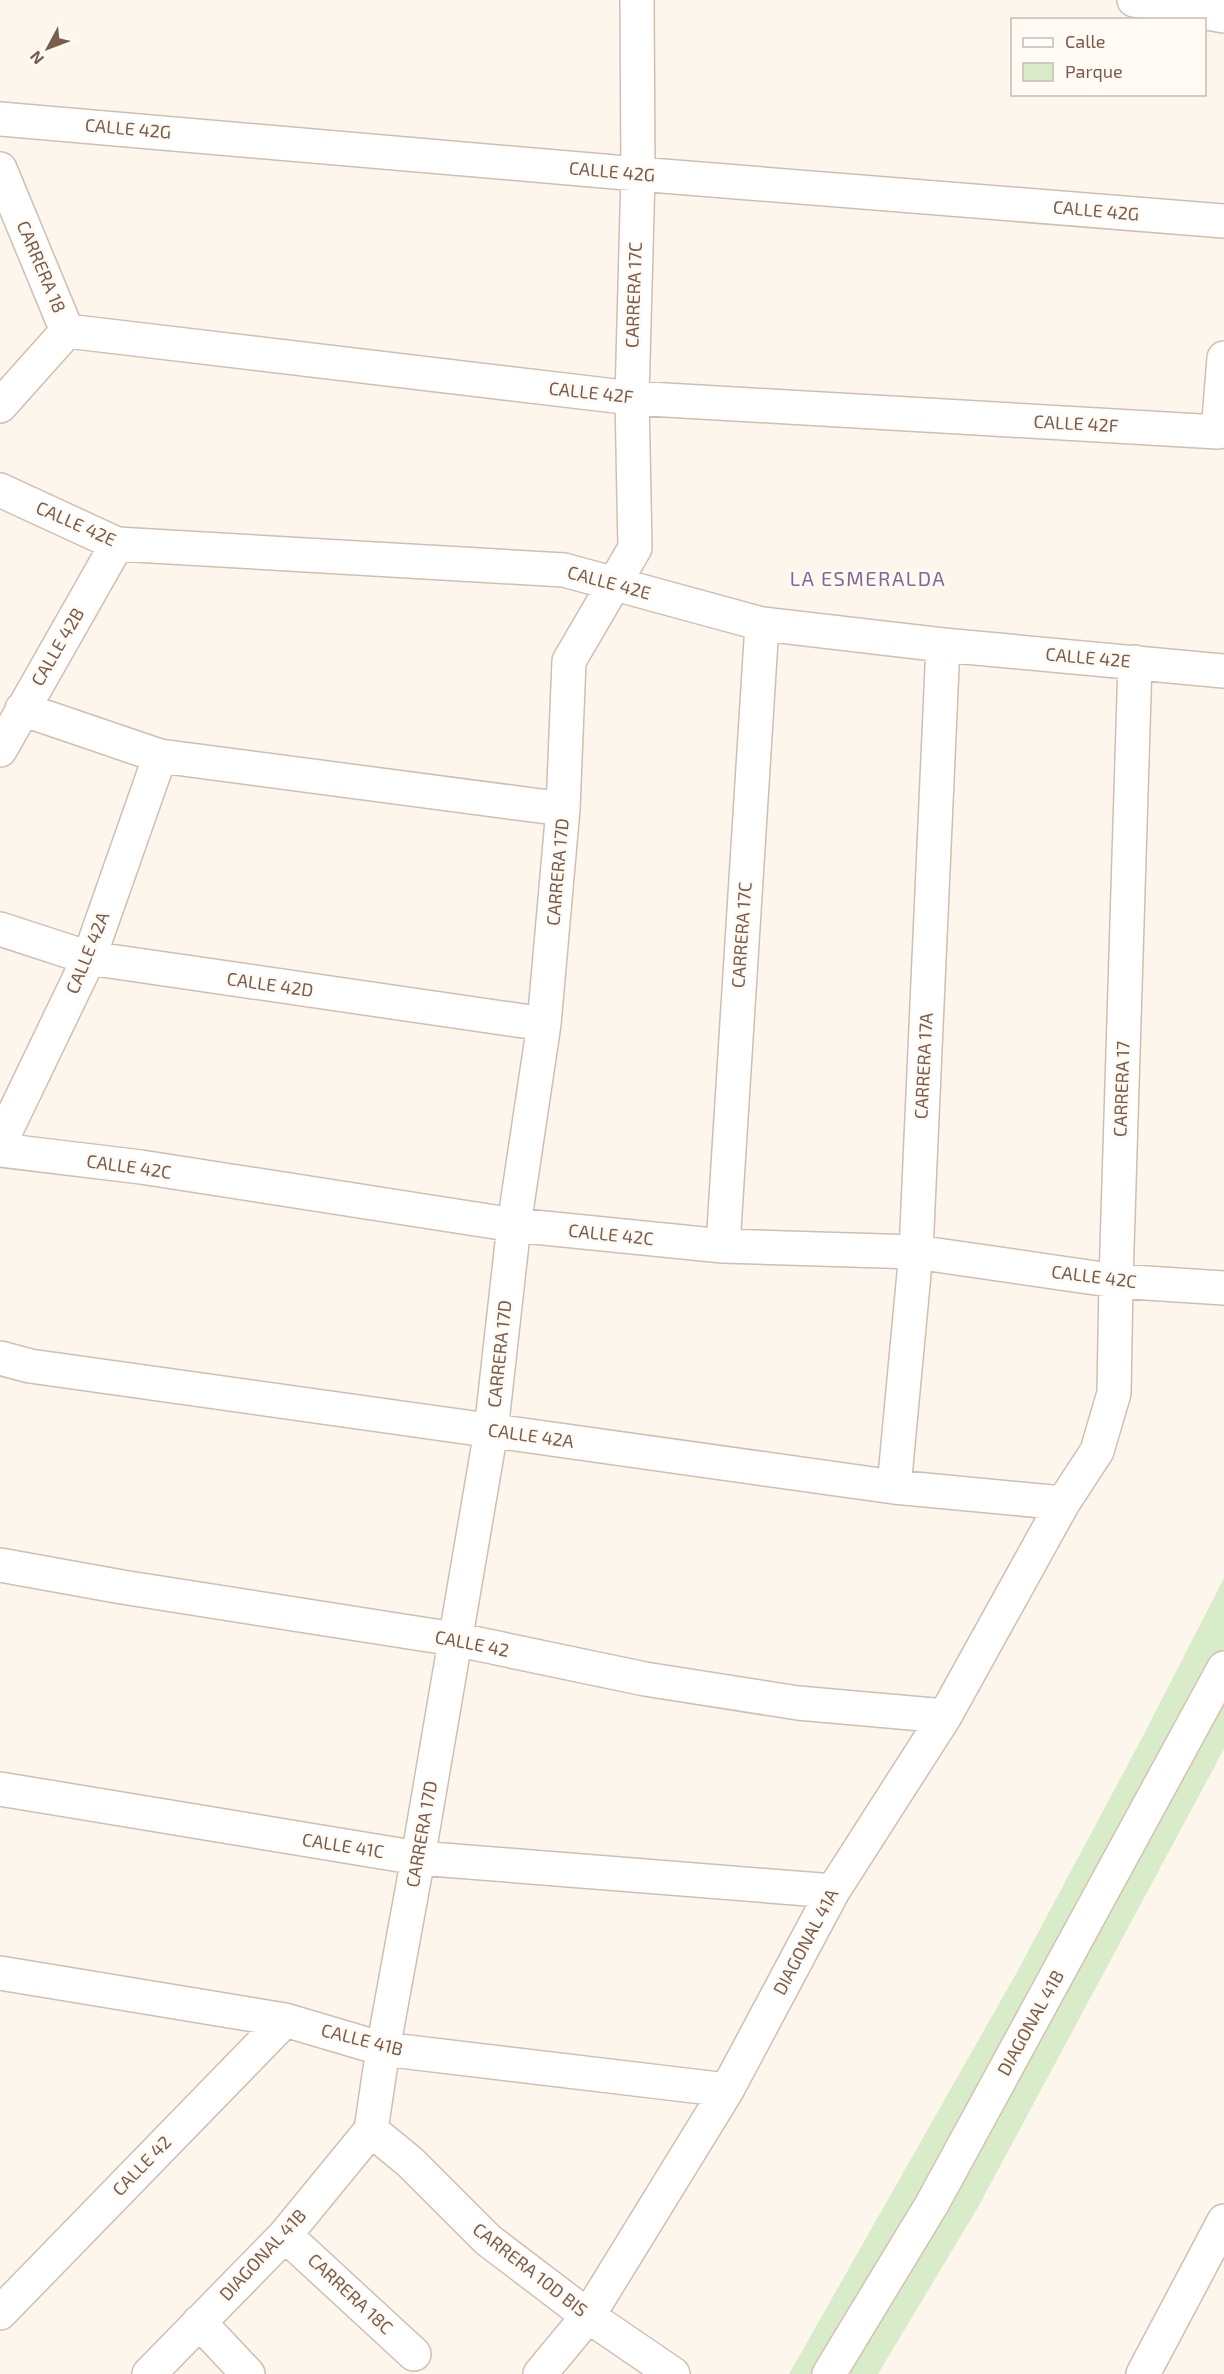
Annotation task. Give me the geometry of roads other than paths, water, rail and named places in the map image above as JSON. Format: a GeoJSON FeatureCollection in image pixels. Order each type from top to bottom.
{"type":"FeatureCollection","features":[{"type":"Feature","properties":{"kind":"street","name":"CARRERA 17C"},"geometry":{"type":"LineString","coordinates":[[616,585],[635,548],[632,398],[638,174],[637,0]]}},
{"type":"Feature","properties":{"kind":"street"},"geometry":{"type":"LineString","coordinates":[[1134,0],[1224,16]]}},
{"type":"Feature","properties":{"kind":"street","name":"CALLE 42G"},"geometry":{"type":"LineString","coordinates":[[0,119],[638,174],[1224,221]]}},
{"type":"Feature","properties":{"kind":"street","name":"CARRERA 18"},"geometry":{"type":"LineString","coordinates":[[0,169],[67,331]]}},
{"type":"Feature","properties":{"kind":"street"},"geometry":{"type":"LineString","coordinates":[[0,406],[67,331]]}},
{"type":"Feature","properties":{"kind":"street","name":"CALLE 42F"},"geometry":{"type":"LineString","coordinates":[[67,331],[632,398],[1218,432],[1224,358]]}},
{"type":"Feature","properties":{"kind":"street","name":"CALLE 42E"},"geometry":{"type":"LineString","coordinates":[[0,490],[117,544],[564,570],[762,624],[943,645],[1224,671]]}},
{"type":"Feature","properties":{"kind":"street","name":"CALLE 42B"},"geometry":{"type":"LineString","coordinates":[[0,750],[117,544]]}},
{"type":"Feature","properties":{"kind":"street","name":"CARRERA 17D"},"geometry":{"type":"LineString","coordinates":[[371,2130],[383,2049],[491,1431],[514,1225],[544,1024],[563,809],[569,661],[616,585]]}},
{"type":"Feature","properties":{"kind":"street","name":"CARRERA 17C"},"geometry":{"type":"LineString","coordinates":[[723,1246],[762,624]]}},
{"type":"Feature","properties":{"kind":"street","name":"CARRERA 17A"},"geometry":{"type":"LineString","coordinates":[[894,1487],[916,1252],[943,645]]}},
{"type":"Feature","properties":{"kind":"street","name":"CARRERA 17"},"geometry":{"type":"LineString","coordinates":[[1063,1503],[1097,1451],[1114,1393],[1135,662]]}},
{"type":"Feature","properties":{"kind":"street"},"geometry":{"type":"LineString","coordinates":[[22,710],[160,756],[563,809]]}},
{"type":"Feature","properties":{"kind":"street","name":"CALLE 42A"},"geometry":{"type":"LineString","coordinates":[[0,1143],[89,958],[160,756]]}},
{"type":"Feature","properties":{"kind":"street","name":"CALLE 42D"},"geometry":{"type":"LineString","coordinates":[[0,929],[89,958],[544,1024]]}},
{"type":"Feature","properties":{"kind":"street","name":"CALLE 42C"},"geometry":{"type":"LineString","coordinates":[[0,1150],[141,1167],[514,1225],[723,1246],[916,1252],[1116,1281],[1224,1288]]}},
{"type":"Feature","properties":{"kind":"street","name":"CALLE 42A"},"geometry":{"type":"LineString","coordinates":[[0,1358],[30,1366],[894,1487],[1063,1503]]}},
{"type":"Feature","properties":{"kind":"street","name":"DIAGONAL 41A"},"geometry":{"type":"LineString","coordinates":[[540,2374],[588,2316],[727,2090],[833,1891],[945,1716],[1063,1503]]}},
{"type":"Feature","properties":{"kind":"street","name":"CALLE 42"},"geometry":{"type":"LineString","coordinates":[[0,1565],[122,1587],[454,1639],[645,1679],[798,1703],[945,1716]]}},
{"type":"Feature","properties":{"kind":"street","name":"DIAGONAL 41B"},"geometry":{"type":"LineString","coordinates":[[829,2374],[932,2204],[1224,1668]]}},
{"type":"Feature","properties":{"kind":"street","name":"CALLE 41C"},"geometry":{"type":"LineString","coordinates":[[0,1789],[418,1858],[833,1891]]}},
{"type":"Feature","properties":{"kind":"street","name":"CALLE 41B"},"geometry":{"type":"LineString","coordinates":[[0,1973],[285,2020],[383,2049],[727,2090]]}},
{"type":"Feature","properties":{"kind":"street","name":"CALLE 42"},"geometry":{"type":"LineString","coordinates":[[0,2313],[285,2020]]}},
{"type":"Feature","properties":{"kind":"street","name":"DIAGONAL 41B"},"geometry":{"type":"LineString","coordinates":[[149,2374],[285,2235],[371,2130]]}},
{"type":"Feature","properties":{"kind":"street","name":"CARRERA 10D BIS"},"geometry":{"type":"LineString","coordinates":[[371,2130],[410,2162],[488,2240],[588,2316],[673,2374]]}},
{"type":"Feature","properties":{"kind":"street"},"geometry":{"type":"LineString","coordinates":[[1143,2374],[1224,2221]]}},
{"type":"Feature","properties":{"kind":"street","name":"CARRERA 18C"},"geometry":{"type":"LineString","coordinates":[[285,2235],[414,2354]]}},
{"type":"Feature","properties":{"kind":"street"},"geometry":{"type":"LineString","coordinates":[[198,2322],[248,2374]]}},
{"type":"Feature","properties":{"kind":"district","name":"LA ESMERALDA"},"geometry":{"type":"Point","coordinates":[868,579]}}]}
